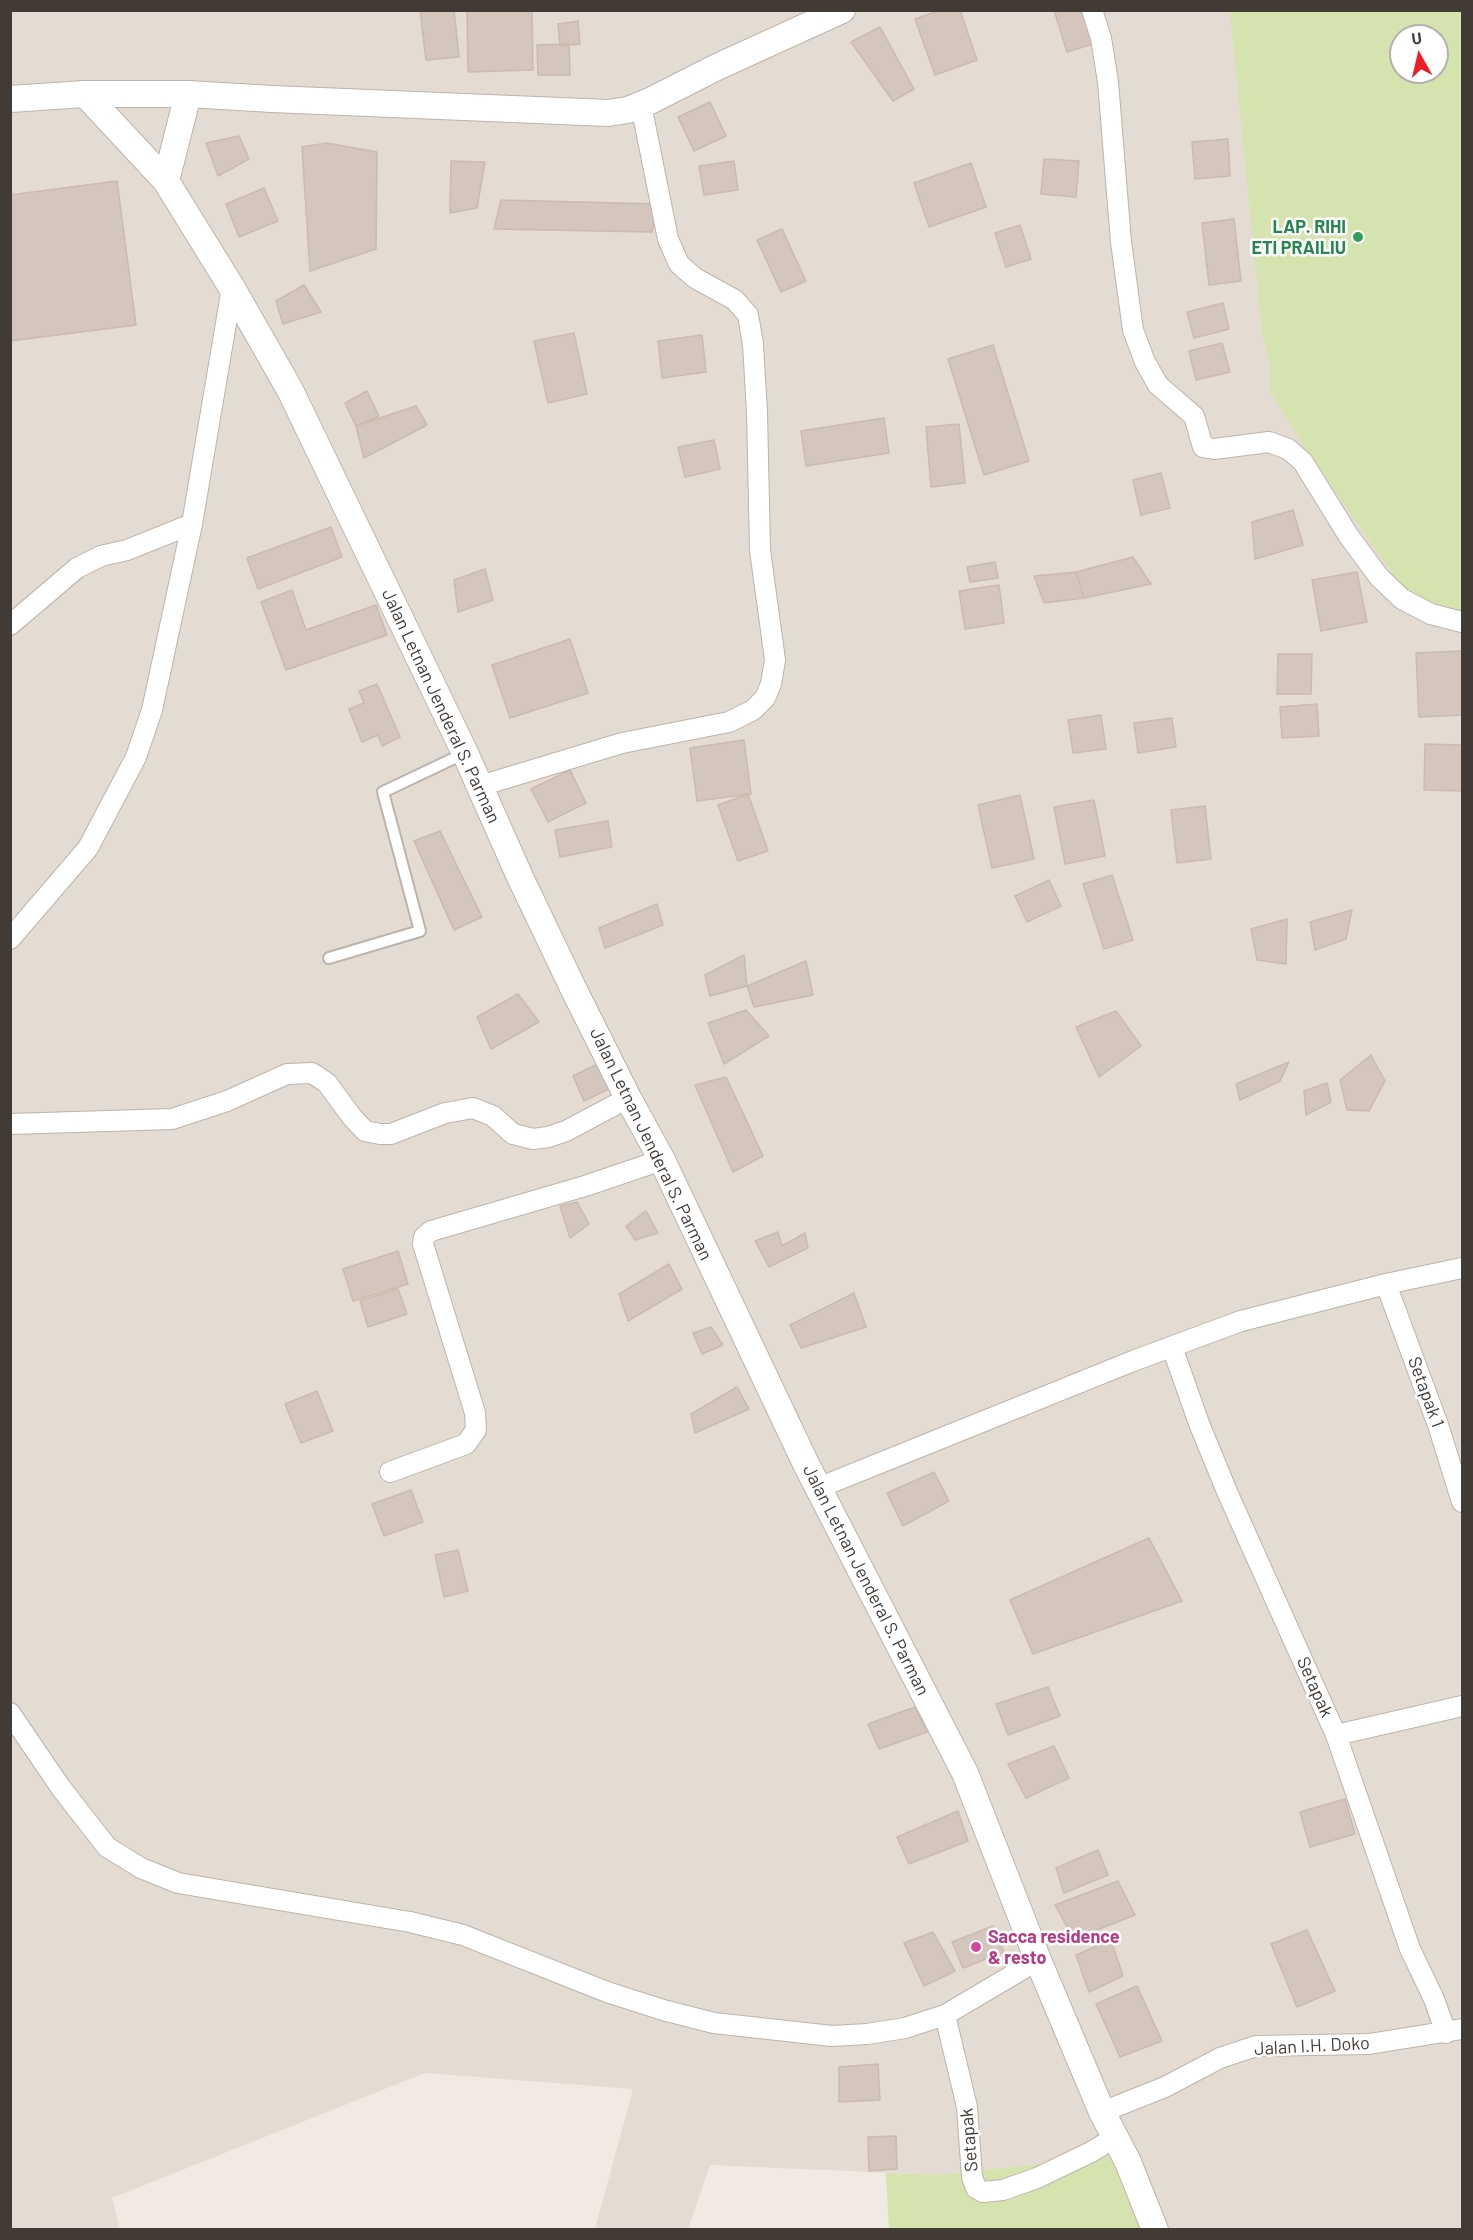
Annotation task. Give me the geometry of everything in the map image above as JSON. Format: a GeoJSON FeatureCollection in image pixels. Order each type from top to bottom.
{"type":"FeatureCollection","features":[{"type":"Feature","properties":{"kind":"street"},"geometry":{"type":"LineString","coordinates":[[10,99],[85,94],[188,94],[608,113],[641,105],[717,67],[842,10]]}},
{"type":"Feature","properties":{"kind":"street"},"geometry":{"type":"LineString","coordinates":[[1092,10],[1101,38],[1108,82],[1121,242],[1133,330],[1145,362],[1158,385],[1194,416],[1203,447],[1214,449],[1269,442],[1288,448],[1303,462],[1348,535],[1379,577],[1402,599],[1431,614],[1462,622]]}},
{"type":"Feature","properties":{"kind":"street","name":"Jalan Letnan Jenderal S. Parman"},"geometry":{"type":"LineString","coordinates":[[85,94],[166,181],[232,288],[290,390],[465,753],[520,877],[628,1098],[662,1160],[818,1488],[965,1773],[1038,1960],[1102,2112],[1128,2162],[1155,2229]]}},
{"type":"Feature","properties":{"kind":"street"},"geometry":{"type":"LineString","coordinates":[[166,181],[188,94]]}},
{"type":"Feature","properties":{"kind":"street"},"geometry":{"type":"LineString","coordinates":[[480,786],[622,743],[729,722],[753,711],[765,698],[771,684],[776,660],[760,550],[758,412],[753,344],[748,315],[735,300],[695,278],[679,264],[668,239],[641,105]]}},
{"type":"Feature","properties":{"kind":"street"},"geometry":{"type":"LineString","coordinates":[[10,939],[88,848],[136,758],[152,710],[192,524],[232,288]]}},
{"type":"Feature","properties":{"kind":"street"},"geometry":{"type":"LineString","coordinates":[[10,625],[77,568],[101,556],[127,550],[192,524]]}},
{"type":"Feature","properties":{"kind":"street"},"geometry":{"type":"LineString","coordinates":[[10,1124],[172,1119],[227,1101],[287,1074],[312,1073],[327,1083],[365,1131],[380,1134],[390,1134],[445,1113],[473,1108],[493,1116],[513,1134],[533,1139],[548,1137],[566,1131],[628,1098]]}},
{"type":"Feature","properties":{"kind":"street"},"geometry":{"type":"LineString","coordinates":[[390,1472],[466,1444],[476,1430],[475,1413],[423,1244],[424,1237],[430,1231],[585,1186],[662,1160]]}},
{"type":"Feature","properties":{"kind":"street"},"geometry":{"type":"LineString","coordinates":[[818,1488],[1172,1347],[1241,1322],[1386,1284],[1462,1268]]}},
{"type":"Feature","properties":{"kind":"street","name":"Setapak 1"},"geometry":{"type":"LineString","coordinates":[[1386,1284],[1438,1425],[1462,1502]]}},
{"type":"Feature","properties":{"kind":"street","name":"Setapak"},"geometry":{"type":"LineString","coordinates":[[1172,1347],[1200,1426],[1228,1494],[1336,1735],[1410,1949],[1434,1999],[1454,2031]]}},
{"type":"Feature","properties":{"kind":"street"},"geometry":{"type":"LineString","coordinates":[[1336,1735],[1462,1706]]}},
{"type":"Feature","properties":{"kind":"street"},"geometry":{"type":"LineString","coordinates":[[10,1713],[61,1788],[107,1847],[141,1868],[178,1883],[410,1922],[463,1935],[607,1992],[714,2023],[832,2036],[867,2034],[905,2028],[945,2014],[1038,1960]]}},
{"type":"Feature","properties":{"kind":"street","name":"Setapak"},"geometry":{"type":"LineString","coordinates":[[945,2014],[968,2107],[972,2177],[976,2188],[983,2192],[1003,2190],[1037,2178],[1091,2152],[1114,2138]]}},
{"type":"Feature","properties":{"kind":"street","name":"Jalan I.H. Doko"},"geometry":{"type":"LineString","coordinates":[[1102,2112],[1166,2087],[1220,2058],[1256,2046],[1369,2044],[1454,2031]]}},
{"type":"Feature","properties":{"kind":"lane"},"geometry":{"type":"LineString","coordinates":[[329,958],[420,931],[383,792],[465,753]]}},
{"type":"Feature","properties":{"kind":"shaded area"},"geometry":{"type":"Polygon","coordinates":[[[11,11],[1462,11],[1462,2229],[1162,2229],[1127,2154],[940,2175],[710,2165],[688,2229],[595,2229],[633,2089],[425,2073],[112,2198],[120,2229],[11,2230],[11,11]]]}},
{"type":"Feature","properties":{"kind":"green space","name":"LAP. RIHI ETI PRAILIU"},"geometry":{"type":"Polygon","coordinates":[[[1230,11],[1462,11],[1462,611],[1440,609],[1401,585],[1303,445],[1269,389],[1270,366],[1262,332],[1230,11]]]}},
{"type":"Feature","properties":{"kind":"green space"},"geometry":{"type":"Polygon","coordinates":[[[1128,2154],[1162,2229],[889,2229],[886,2173],[940,2175],[1128,2154]]]}},
{"type":"Feature","properties":{"kind":"building"},"geometry":{"type":"Polygon","coordinates":[[[420,10],[454,10],[459,57],[426,60],[420,10]]]}},
{"type":"Feature","properties":{"kind":"building"},"geometry":{"type":"Polygon","coordinates":[[[467,10],[532,10],[533,70],[468,72],[467,10]]]}},
{"type":"Feature","properties":{"kind":"building"},"geometry":{"type":"Polygon","coordinates":[[[941,10],[960,10],[977,60],[935,75],[915,19],[941,10]]]}},
{"type":"Feature","properties":{"kind":"building"},"geometry":{"type":"Polygon","coordinates":[[[1054,10],[1085,10],[1096,43],[1067,52],[1054,10]]]}},
{"type":"Feature","properties":{"kind":"building"},"geometry":{"type":"Polygon","coordinates":[[[578,21],[580,44],[560,46],[558,24],[578,21]]]}},
{"type":"Feature","properties":{"kind":"building"},"geometry":{"type":"Polygon","coordinates":[[[880,27],[914,89],[893,101],[851,42],[880,27]]]}},
{"type":"Feature","properties":{"kind":"building"},"geometry":{"type":"Polygon","coordinates":[[[569,44],[570,75],[538,75],[537,45],[569,44]]]}},
{"type":"Feature","properties":{"kind":"building"},"geometry":{"type":"Polygon","coordinates":[[[710,102],[726,136],[694,151],[678,117],[710,102]]]}},
{"type":"Feature","properties":{"kind":"building"},"geometry":{"type":"Polygon","coordinates":[[[239,136],[249,159],[218,176],[206,143],[239,136]]]}},
{"type":"Feature","properties":{"kind":"building"},"geometry":{"type":"Polygon","coordinates":[[[1228,139],[1230,176],[1195,179],[1192,142],[1228,139]]]}},
{"type":"Feature","properties":{"kind":"building"},"geometry":{"type":"Polygon","coordinates":[[[327,143],[377,152],[376,249],[310,271],[302,147],[327,143]]]}},
{"type":"Feature","properties":{"kind":"building"},"geometry":{"type":"Polygon","coordinates":[[[1044,159],[1079,161],[1076,197],[1041,194],[1044,159]]]}},
{"type":"Feature","properties":{"kind":"building"},"geometry":{"type":"Polygon","coordinates":[[[451,161],[485,162],[477,208],[450,213],[451,161]]]}},
{"type":"Feature","properties":{"kind":"building"},"geometry":{"type":"Polygon","coordinates":[[[734,161],[738,190],[704,195],[699,166],[734,161]]]}},
{"type":"Feature","properties":{"kind":"building"},"geometry":{"type":"Polygon","coordinates":[[[971,163],[986,207],[929,227],[914,183],[971,163]]]}},
{"type":"Feature","properties":{"kind":"building"},"geometry":{"type":"Polygon","coordinates":[[[117,181],[136,325],[10,341],[10,195],[117,181]]]}},
{"type":"Feature","properties":{"kind":"building"},"geometry":{"type":"Polygon","coordinates":[[[264,188],[278,221],[239,237],[226,204],[264,188]]]}},
{"type":"Feature","properties":{"kind":"building"},"geometry":{"type":"Polygon","coordinates":[[[501,200],[657,204],[652,232],[494,229],[501,200]]]}},
{"type":"Feature","properties":{"kind":"building"},"geometry":{"type":"Polygon","coordinates":[[[1234,219],[1241,281],[1209,285],[1202,223],[1234,219]]]}},
{"type":"Feature","properties":{"kind":"building"},"geometry":{"type":"Polygon","coordinates":[[[1020,225],[1031,259],[1006,267],[995,233],[1020,225]]]}},
{"type":"Feature","properties":{"kind":"building"},"geometry":{"type":"Polygon","coordinates":[[[782,229],[806,281],[781,292],[757,240],[782,229]]]}},
{"type":"Feature","properties":{"kind":"building"},"geometry":{"type":"Polygon","coordinates":[[[304,285],[321,312],[283,324],[276,301],[304,285]]]}},
{"type":"Feature","properties":{"kind":"building"},"geometry":{"type":"Polygon","coordinates":[[[1223,303],[1229,329],[1194,338],[1187,312],[1223,303]]]}},
{"type":"Feature","properties":{"kind":"building"},"geometry":{"type":"Polygon","coordinates":[[[574,333],[587,394],[548,403],[534,341],[574,333]]]}},
{"type":"Feature","properties":{"kind":"building"},"geometry":{"type":"Polygon","coordinates":[[[702,335],[706,372],[662,378],[658,341],[702,335]]]}},
{"type":"Feature","properties":{"kind":"building"},"geometry":{"type":"Polygon","coordinates":[[[1222,343],[1230,372],[1196,380],[1189,351],[1222,343]]]}},
{"type":"Feature","properties":{"kind":"building"},"geometry":{"type":"Polygon","coordinates":[[[993,345],[1029,461],[984,475],[948,359],[993,345]]]}},
{"type":"Feature","properties":{"kind":"building"},"geometry":{"type":"Polygon","coordinates":[[[367,391],[379,416],[356,426],[345,403],[367,391]]]}},
{"type":"Feature","properties":{"kind":"building"},"geometry":{"type":"Polygon","coordinates":[[[416,406],[427,425],[364,458],[356,426],[416,406]]]}},
{"type":"Feature","properties":{"kind":"building"},"geometry":{"type":"Polygon","coordinates":[[[884,418],[889,453],[806,466],[801,431],[884,418]]]}},
{"type":"Feature","properties":{"kind":"building"},"geometry":{"type":"Polygon","coordinates":[[[959,424],[965,483],[931,487],[926,427],[959,424]]]}},
{"type":"Feature","properties":{"kind":"building"},"geometry":{"type":"Polygon","coordinates":[[[714,440],[720,469],[685,477],[678,447],[714,440]]]}},
{"type":"Feature","properties":{"kind":"building"},"geometry":{"type":"Polygon","coordinates":[[[1161,473],[1170,508],[1141,515],[1133,480],[1161,473]]]}},
{"type":"Feature","properties":{"kind":"building"},"geometry":{"type":"Polygon","coordinates":[[[1293,510],[1303,545],[1255,559],[1252,522],[1293,510]]]}},
{"type":"Feature","properties":{"kind":"building"},"geometry":{"type":"Polygon","coordinates":[[[331,527],[342,557],[258,589],[247,558],[331,527]]]}},
{"type":"Feature","properties":{"kind":"building"},"geometry":{"type":"Polygon","coordinates":[[[1133,557],[1151,584],[1084,598],[1076,572],[1133,557]]]}},
{"type":"Feature","properties":{"kind":"building"},"geometry":{"type":"Polygon","coordinates":[[[995,562],[998,578],[970,582],[967,567],[995,562]]]}},
{"type":"Feature","properties":{"kind":"building"},"geometry":{"type":"Polygon","coordinates":[[[485,569],[493,600],[458,612],[454,580],[485,569]]]}},
{"type":"Feature","properties":{"kind":"building"},"geometry":{"type":"Polygon","coordinates":[[[1076,572],[1084,598],[1044,603],[1034,576],[1076,572]]]}},
{"type":"Feature","properties":{"kind":"building"},"geometry":{"type":"Polygon","coordinates":[[[1357,572],[1367,622],[1321,631],[1312,580],[1357,572]]]}},
{"type":"Feature","properties":{"kind":"building"},"geometry":{"type":"Polygon","coordinates":[[[999,585],[1004,623],[965,629],[959,591],[999,585]]]}},
{"type":"Feature","properties":{"kind":"building"},"geometry":{"type":"Polygon","coordinates":[[[292,590],[306,630],[376,605],[387,635],[286,670],[261,602],[292,590]]]}},
{"type":"Feature","properties":{"kind":"building"},"geometry":{"type":"Polygon","coordinates":[[[570,639],[588,693],[510,718],[492,665],[570,639]]]}},
{"type":"Feature","properties":{"kind":"building"},"geometry":{"type":"Polygon","coordinates":[[[1462,651],[1462,715],[1419,717],[1416,653],[1462,651]]]}},
{"type":"Feature","properties":{"kind":"building"},"geometry":{"type":"Polygon","coordinates":[[[1278,654],[1312,654],[1311,694],[1277,694],[1278,654]]]}},
{"type":"Feature","properties":{"kind":"building"},"geometry":{"type":"Polygon","coordinates":[[[377,684],[400,737],[382,746],[378,735],[362,742],[349,709],[364,703],[359,691],[377,684]]]}},
{"type":"Feature","properties":{"kind":"building"},"geometry":{"type":"Polygon","coordinates":[[[1317,704],[1319,736],[1282,738],[1280,707],[1317,704]]]}},
{"type":"Feature","properties":{"kind":"building"},"geometry":{"type":"Polygon","coordinates":[[[1101,715],[1106,749],[1073,753],[1068,720],[1101,715]]]}},
{"type":"Feature","properties":{"kind":"building"},"geometry":{"type":"Polygon","coordinates":[[[1172,718],[1176,747],[1138,753],[1134,723],[1172,718]]]}},
{"type":"Feature","properties":{"kind":"building"},"geometry":{"type":"Polygon","coordinates":[[[744,740],[751,794],[697,801],[690,748],[744,740]]]}},
{"type":"Feature","properties":{"kind":"building"},"geometry":{"type":"Polygon","coordinates":[[[1425,744],[1462,745],[1462,791],[1424,790],[1425,744]]]}},
{"type":"Feature","properties":{"kind":"building"},"geometry":{"type":"Polygon","coordinates":[[[570,770],[586,803],[548,822],[531,789],[570,770]]]}},
{"type":"Feature","properties":{"kind":"building"},"geometry":{"type":"Polygon","coordinates":[[[748,794],[768,851],[738,861],[718,805],[748,794]]]}},
{"type":"Feature","properties":{"kind":"building"},"geometry":{"type":"Polygon","coordinates":[[[1020,795],[1034,859],[992,868],[978,805],[1020,795]]]}},
{"type":"Feature","properties":{"kind":"building"},"geometry":{"type":"Polygon","coordinates":[[[1094,800],[1105,856],[1065,864],[1054,807],[1094,800]]]}},
{"type":"Feature","properties":{"kind":"building"},"geometry":{"type":"Polygon","coordinates":[[[1205,806],[1211,859],[1177,863],[1171,810],[1205,806]]]}},
{"type":"Feature","properties":{"kind":"building"},"geometry":{"type":"Polygon","coordinates":[[[608,821],[612,847],[560,857],[555,830],[608,821]]]}},
{"type":"Feature","properties":{"kind":"building"},"geometry":{"type":"Polygon","coordinates":[[[440,831],[482,917],[454,930],[414,841],[440,831]]]}},
{"type":"Feature","properties":{"kind":"building"},"geometry":{"type":"Polygon","coordinates":[[[1112,875],[1133,940],[1104,949],[1083,884],[1112,875]]]}},
{"type":"Feature","properties":{"kind":"building"},"geometry":{"type":"Polygon","coordinates":[[[1049,880],[1061,906],[1027,922],[1015,896],[1049,880]]]}},
{"type":"Feature","properties":{"kind":"building"},"geometry":{"type":"Polygon","coordinates":[[[657,904],[663,925],[605,948],[599,928],[657,904]]]}},
{"type":"Feature","properties":{"kind":"building"},"geometry":{"type":"Polygon","coordinates":[[[1352,910],[1346,939],[1315,950],[1310,922],[1352,910]]]}},
{"type":"Feature","properties":{"kind":"building"},"geometry":{"type":"Polygon","coordinates":[[[1287,919],[1286,964],[1257,960],[1251,929],[1287,919]]]}},
{"type":"Feature","properties":{"kind":"building"},"geometry":{"type":"Polygon","coordinates":[[[744,955],[747,986],[710,996],[705,975],[744,955]]]}},
{"type":"Feature","properties":{"kind":"building"},"geometry":{"type":"Polygon","coordinates":[[[806,961],[813,995],[754,1007],[747,986],[806,961]]]}},
{"type":"Feature","properties":{"kind":"building"},"geometry":{"type":"Polygon","coordinates":[[[518,994],[539,1022],[491,1049],[477,1017],[518,994]]]}},
{"type":"Feature","properties":{"kind":"building"},"geometry":{"type":"Polygon","coordinates":[[[746,1010],[769,1036],[724,1064],[708,1023],[746,1010]]]}},
{"type":"Feature","properties":{"kind":"building"},"geometry":{"type":"Polygon","coordinates":[[[1116,1011],[1141,1046],[1099,1077],[1076,1027],[1116,1011]]]}},
{"type":"Feature","properties":{"kind":"building"},"geometry":{"type":"Polygon","coordinates":[[[1371,1055],[1385,1081],[1369,1111],[1347,1110],[1340,1080],[1371,1055]]]}},
{"type":"Feature","properties":{"kind":"building"},"geometry":{"type":"Polygon","coordinates":[[[601,1062],[609,1089],[584,1101],[573,1076],[601,1062]]]}},
{"type":"Feature","properties":{"kind":"building"},"geometry":{"type":"Polygon","coordinates":[[[1289,1062],[1280,1081],[1240,1100],[1236,1084],[1289,1062]]]}},
{"type":"Feature","properties":{"kind":"building"},"geometry":{"type":"Polygon","coordinates":[[[726,1077],[763,1156],[733,1172],[695,1085],[726,1077]]]}},
{"type":"Feature","properties":{"kind":"building"},"geometry":{"type":"Polygon","coordinates":[[[1327,1083],[1331,1102],[1306,1115],[1304,1091],[1327,1083]]]}},
{"type":"Feature","properties":{"kind":"building"},"geometry":{"type":"Polygon","coordinates":[[[577,1202],[589,1224],[570,1238],[560,1206],[577,1202]]]}},
{"type":"Feature","properties":{"kind":"building"},"geometry":{"type":"Polygon","coordinates":[[[646,1211],[658,1233],[635,1240],[626,1226],[646,1211]]]}},
{"type":"Feature","properties":{"kind":"building"},"geometry":{"type":"Polygon","coordinates":[[[778,1232],[782,1246],[805,1233],[808,1248],[769,1267],[755,1241],[778,1232]]]}},
{"type":"Feature","properties":{"kind":"building"},"geometry":{"type":"Polygon","coordinates":[[[398,1251],[408,1284],[353,1301],[343,1269],[398,1251]]]}},
{"type":"Feature","properties":{"kind":"building"},"geometry":{"type":"Polygon","coordinates":[[[669,1264],[682,1289],[628,1321],[619,1294],[669,1264]]]}},
{"type":"Feature","properties":{"kind":"building"},"geometry":{"type":"Polygon","coordinates":[[[398,1289],[407,1314],[368,1327],[360,1301],[398,1289]]]}},
{"type":"Feature","properties":{"kind":"building"},"geometry":{"type":"Polygon","coordinates":[[[854,1293],[866,1327],[801,1348],[790,1325],[854,1293]]]}},
{"type":"Feature","properties":{"kind":"building"},"geometry":{"type":"Polygon","coordinates":[[[711,1327],[723,1345],[702,1354],[693,1333],[711,1327]]]}},
{"type":"Feature","properties":{"kind":"building"},"geometry":{"type":"Polygon","coordinates":[[[737,1387],[749,1409],[695,1433],[691,1414],[737,1387]]]}},
{"type":"Feature","properties":{"kind":"building"},"geometry":{"type":"Polygon","coordinates":[[[317,1391],[333,1431],[301,1443],[285,1404],[317,1391]]]}},
{"type":"Feature","properties":{"kind":"building"},"geometry":{"type":"Polygon","coordinates":[[[934,1472],[949,1501],[903,1526],[887,1493],[934,1472]]]}},
{"type":"Feature","properties":{"kind":"building"},"geometry":{"type":"Polygon","coordinates":[[[411,1490],[423,1522],[384,1536],[372,1504],[411,1490]]]}},
{"type":"Feature","properties":{"kind":"building"},"geometry":{"type":"Polygon","coordinates":[[[1149,1538],[1182,1601],[1033,1654],[1010,1600],[1149,1538]]]}},
{"type":"Feature","properties":{"kind":"building"},"geometry":{"type":"Polygon","coordinates":[[[458,1550],[468,1591],[444,1597],[435,1555],[458,1550]]]}},
{"type":"Feature","properties":{"kind":"building"},"geometry":{"type":"Polygon","coordinates":[[[1048,1687],[1060,1716],[1008,1735],[996,1704],[1048,1687]]]}},
{"type":"Feature","properties":{"kind":"building"},"geometry":{"type":"Polygon","coordinates":[[[915,1707],[927,1732],[879,1749],[868,1724],[915,1707]]]}},
{"type":"Feature","properties":{"kind":"building"},"geometry":{"type":"Polygon","coordinates":[[[1054,1746],[1069,1778],[1026,1798],[1008,1764],[1054,1746]]]}},
{"type":"Feature","properties":{"kind":"building"},"geometry":{"type":"Polygon","coordinates":[[[1345,1799],[1355,1834],[1310,1847],[1300,1812],[1345,1799]]]}},
{"type":"Feature","properties":{"kind":"building"},"geometry":{"type":"Polygon","coordinates":[[[958,1811],[968,1841],[909,1864],[897,1837],[958,1811]]]}},
{"type":"Feature","properties":{"kind":"building"},"geometry":{"type":"Polygon","coordinates":[[[1098,1850],[1108,1875],[1064,1893],[1056,1868],[1098,1850]]]}},
{"type":"Feature","properties":{"kind":"building"},"geometry":{"type":"Polygon","coordinates":[[[1118,1881],[1135,1915],[1074,1939],[1055,1905],[1118,1881]]]}},
{"type":"Feature","properties":{"kind":"building"},"geometry":{"type":"Polygon","coordinates":[[[993,1926],[1004,1952],[963,1968],[952,1942],[993,1926]]]}},
{"type":"Feature","properties":{"kind":"building"},"geometry":{"type":"Polygon","coordinates":[[[1307,1930],[1335,1991],[1297,2007],[1271,1944],[1307,1930]]]}},
{"type":"Feature","properties":{"kind":"building"},"geometry":{"type":"Polygon","coordinates":[[[933,1932],[955,1971],[924,1986],[904,1943],[933,1932]]]}},
{"type":"Feature","properties":{"kind":"building"},"geometry":{"type":"Polygon","coordinates":[[[1111,1940],[1123,1976],[1089,1992],[1076,1955],[1111,1940]]]}},
{"type":"Feature","properties":{"kind":"building"},"geometry":{"type":"Polygon","coordinates":[[[1137,1986],[1162,2041],[1120,2057],[1096,2004],[1137,1986]]]}},
{"type":"Feature","properties":{"kind":"building"},"geometry":{"type":"Polygon","coordinates":[[[878,2064],[880,2100],[839,2102],[839,2067],[878,2064]]]}},
{"type":"Feature","properties":{"kind":"building"},"geometry":{"type":"Polygon","coordinates":[[[896,2136],[897,2169],[869,2171],[868,2137],[896,2136]]]}},
{"type":"Feature","properties":{"kind":"place","name":"LAP. RIHI ETI PRAILIU"},"geometry":{"type":"Point","coordinates":[1358,237]}},
{"type":"Feature","properties":{"kind":"place","name":"Sacca residence & resto"},"geometry":{"type":"Point","coordinates":[976,1947]}}]}
